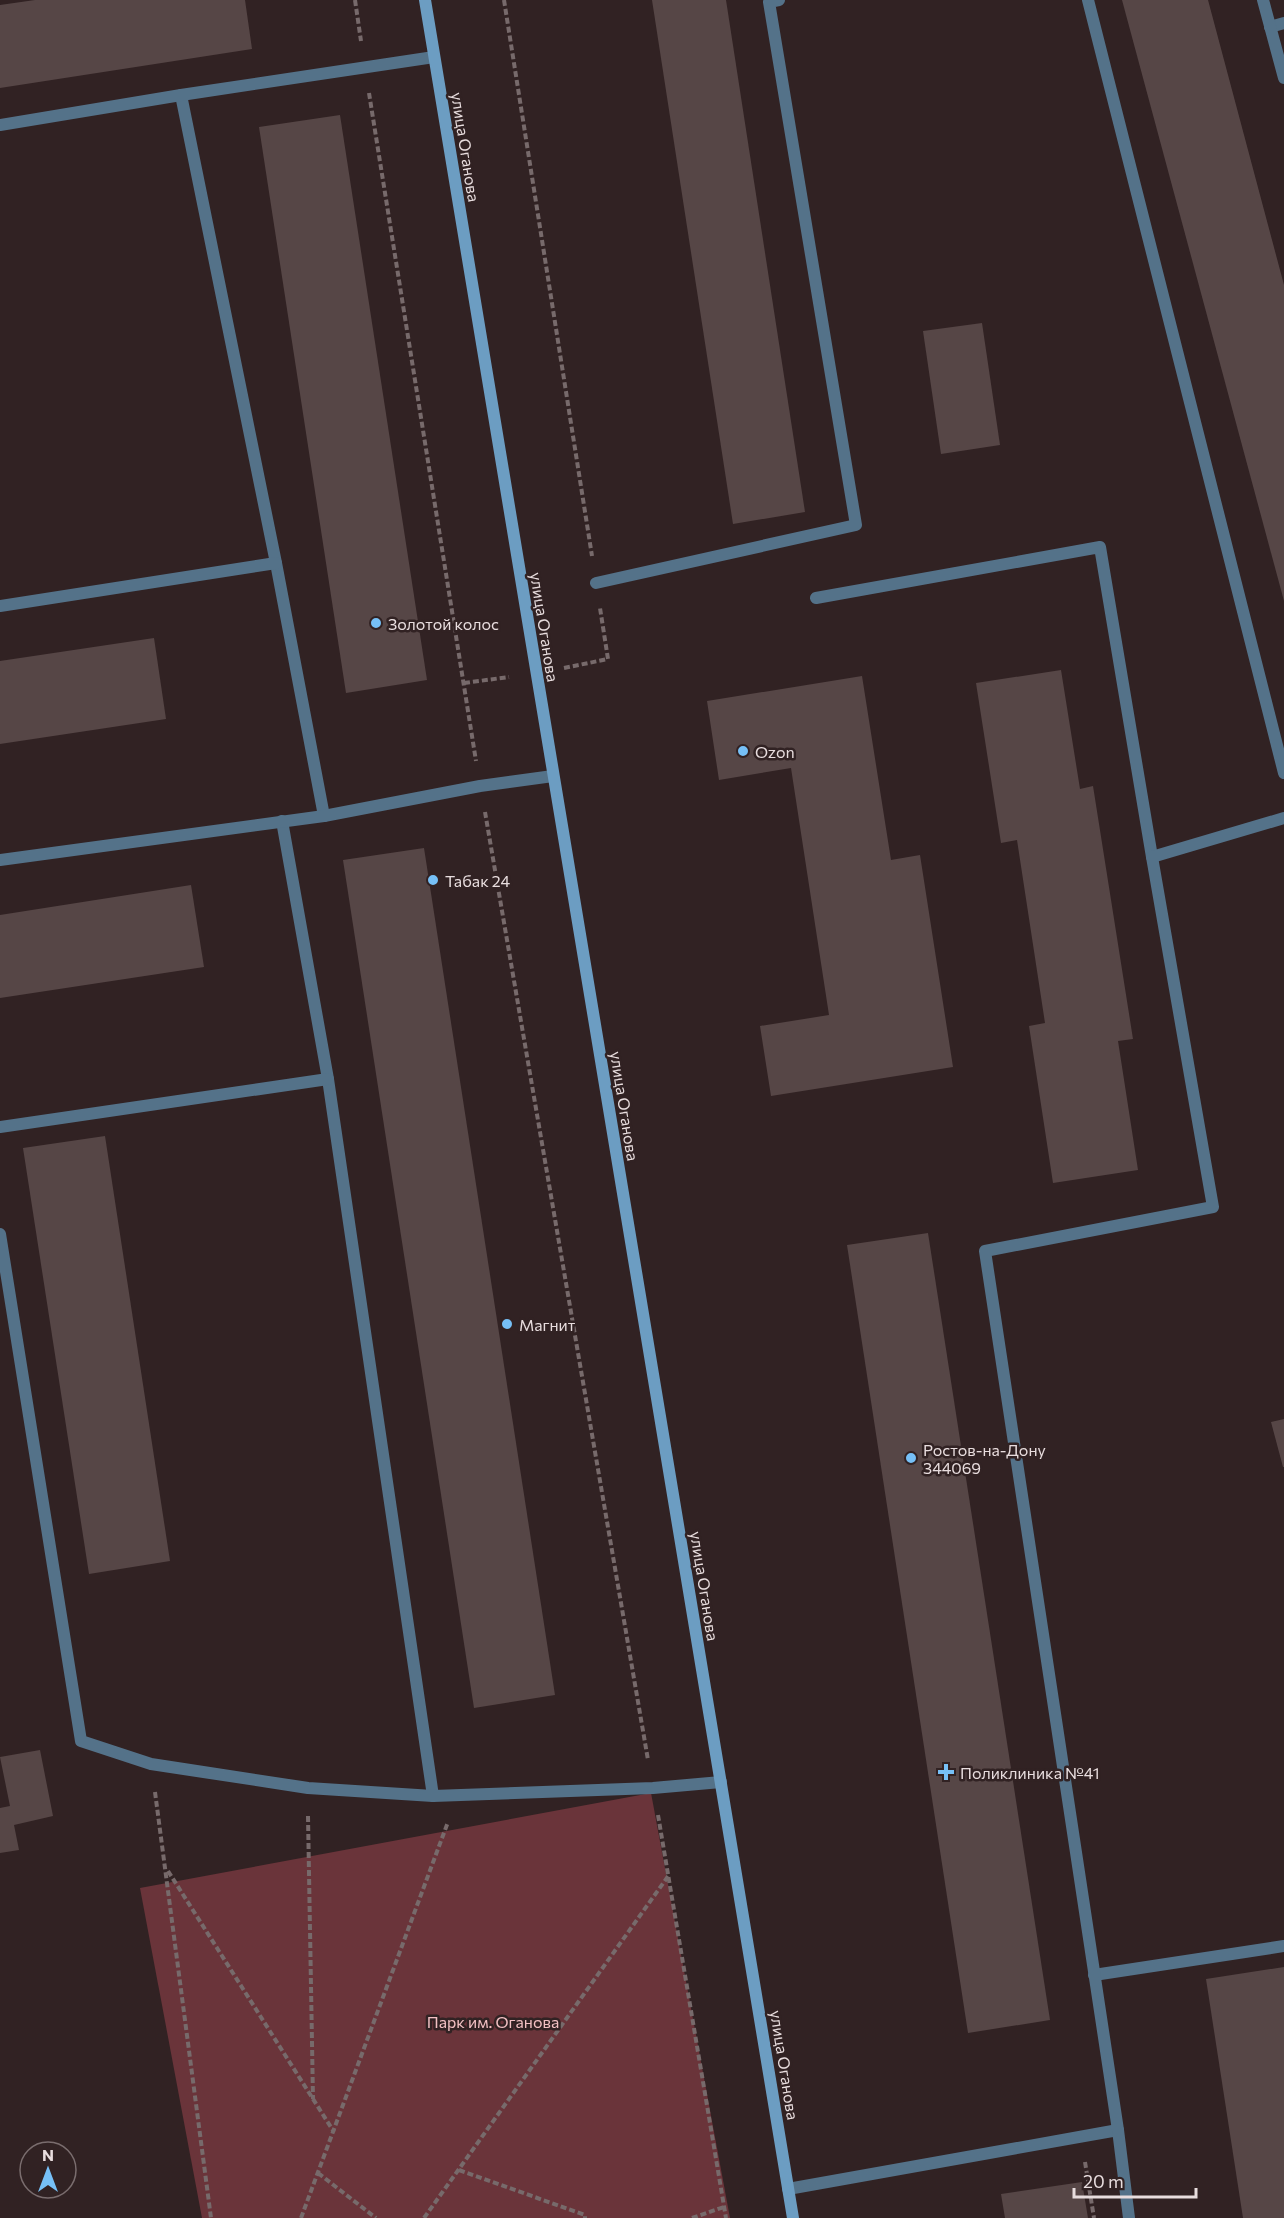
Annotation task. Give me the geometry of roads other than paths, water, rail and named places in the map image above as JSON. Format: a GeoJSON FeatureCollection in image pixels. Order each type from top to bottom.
{"type":"FeatureCollection","features":[{"type":"Feature","properties":{"kind":"main road","name":"улица Оганова"},"geometry":{"type":"LineString","coordinates":[[425,0],[793,2218]]}},
{"type":"Feature","properties":{"kind":"street"},"geometry":{"type":"LineString","coordinates":[[596,583],[856,525],[770,2],[779,0]]}},
{"type":"Feature","properties":{"kind":"street"},"geometry":{"type":"LineString","coordinates":[[1088,0],[1284,772]]}},
{"type":"Feature","properties":{"kind":"street"},"geometry":{"type":"LineString","coordinates":[[1263,0],[1284,78]]}},
{"type":"Feature","properties":{"kind":"street"},"geometry":{"type":"LineString","coordinates":[[1270,27],[1284,23]]}},
{"type":"Feature","properties":{"kind":"street"},"geometry":{"type":"LineString","coordinates":[[0,125],[434,57]]}},
{"type":"Feature","properties":{"kind":"street"},"geometry":{"type":"LineString","coordinates":[[181,95],[276,563],[324,816]]}},
{"type":"Feature","properties":{"kind":"street"},"geometry":{"type":"LineString","coordinates":[[816,598],[1100,547],[1214,1207],[985,1251],[1118,2130],[1129,2218]]}},
{"type":"Feature","properties":{"kind":"street"},"geometry":{"type":"LineString","coordinates":[[0,606],[276,563]]}},
{"type":"Feature","properties":{"kind":"street"},"geometry":{"type":"LineString","coordinates":[[0,860],[324,816],[480,786],[553,776]]}},
{"type":"Feature","properties":{"kind":"street"},"geometry":{"type":"LineString","coordinates":[[1152,857],[1284,818]]}},
{"type":"Feature","properties":{"kind":"street"},"geometry":{"type":"LineString","coordinates":[[282,821],[328,1078],[433,1796]]}},
{"type":"Feature","properties":{"kind":"street"},"geometry":{"type":"LineString","coordinates":[[0,1127],[328,1078]]}},
{"type":"Feature","properties":{"kind":"street"},"geometry":{"type":"LineString","coordinates":[[0,1234],[81,1741],[151,1764],[308,1788],[433,1796],[653,1788],[721,1782]]}},
{"type":"Feature","properties":{"kind":"street"},"geometry":{"type":"LineString","coordinates":[[1094,1975],[1284,1946]]}},
{"type":"Feature","properties":{"kind":"street"},"geometry":{"type":"LineString","coordinates":[[788,2189],[1118,2130]]}},
{"type":"Feature","properties":{"kind":"place","name":"Золотой колос"},"geometry":{"type":"Point","coordinates":[376,623]}},
{"type":"Feature","properties":{"kind":"place","name":"Ozon"},"geometry":{"type":"Point","coordinates":[743,751]}},
{"type":"Feature","properties":{"kind":"place","name":"Табак 24"},"geometry":{"type":"Point","coordinates":[433,880]}},
{"type":"Feature","properties":{"kind":"place","name":"Магнит"},"geometry":{"type":"Point","coordinates":[507,1324]}},
{"type":"Feature","properties":{"kind":"place","name":"Ростов-на-Дону 344069"},"geometry":{"type":"Point","coordinates":[911,1458]}},
{"type":"Feature","properties":{"kind":"place","name":"Поликлиника №41"},"geometry":{"type":"Point","coordinates":[946,1772]}},
{"type":"Feature","properties":{"kind":"park label","name":"Парк им. Оганова"},"geometry":{"type":"Point","coordinates":[493,2021]}}]}
